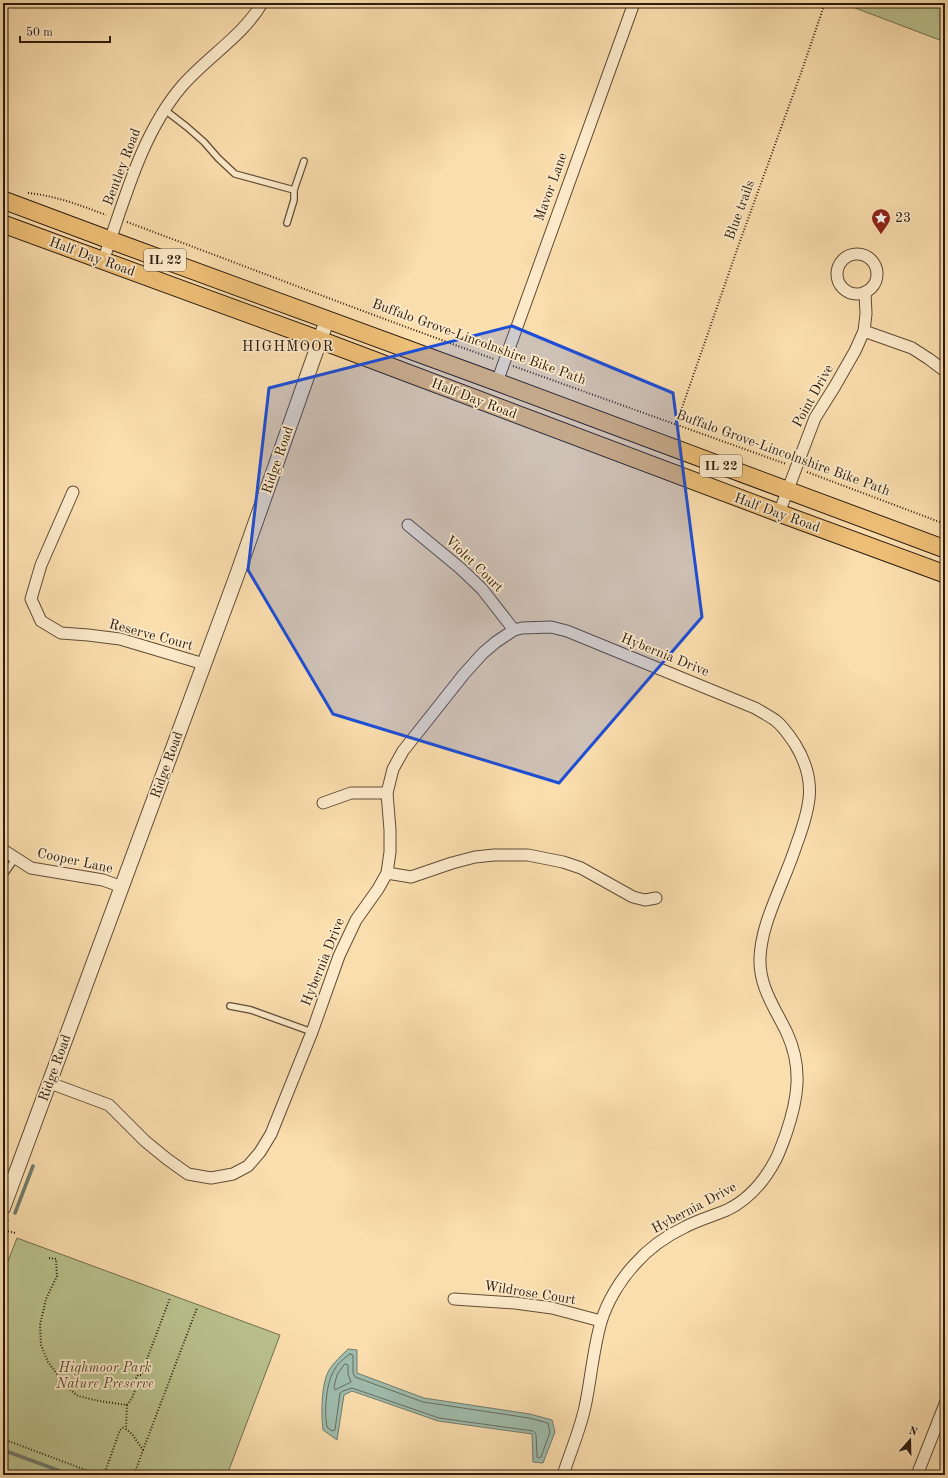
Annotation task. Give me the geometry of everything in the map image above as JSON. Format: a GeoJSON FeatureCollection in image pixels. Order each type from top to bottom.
{"type":"FeatureCollection","features":[{"type":"Feature","properties":{"kind":"main road","name":"Half Day Road"},"geometry":{"type":"LineString","coordinates":[[3,200],[945,549]]}},
{"type":"Feature","properties":{"kind":"main road","name":"Half Day Road"},"geometry":{"type":"LineString","coordinates":[[3,224],[320,340],[945,574]]}},
{"type":"Feature","properties":{"kind":"street","name":"Bentley Road"},"geometry":{"type":"LineString","coordinates":[[103,261],[142,149],[156,124],[181,87],[199,67],[243,27],[262,3]]}},
{"type":"Feature","properties":{"kind":"street","name":"Mavor Lane"},"geometry":{"type":"LineString","coordinates":[[497,382],[634,3]]}},
{"type":"Feature","properties":{"kind":"street","name":"Point Drive"},"geometry":{"type":"LineString","coordinates":[[779,513],[815,418],[839,380],[864,331],[866,314],[865,292]]}},
{"type":"Feature","properties":{"kind":"street","name":"Ridge Road"},"geometry":{"type":"LineString","coordinates":[[3,1208],[242,561],[327,320]]}},
{"type":"Feature","properties":{"kind":"street"},"geometry":{"type":"LineString","coordinates":[[864,331],[912,348],[945,371]]}},
{"type":"Feature","properties":{"kind":"street","name":"Reserve Court"},"geometry":{"type":"LineString","coordinates":[[73,492],[41,565],[31,599],[41,621],[61,634],[88,635],[120,639],[204,664]]}},
{"type":"Feature","properties":{"kind":"street","name":"Violet Court"},"geometry":{"type":"LineString","coordinates":[[408,524],[471,578],[499,609],[514,630]]}},
{"type":"Feature","properties":{"kind":"street","name":"Hybernia Drive"},"geometry":{"type":"LineString","coordinates":[[50,1083],[109,1105],[145,1141],[188,1174],[211,1178],[233,1174],[248,1166],[260,1152],[271,1134],[312,1032],[339,956],[353,927],[387,873],[390,852],[390,830],[387,792],[393,769],[403,751],[464,674],[483,653],[514,630],[551,628],[567,631],[755,708],[775,720],[787,732],[803,757],[810,784],[807,816],[771,908],[761,943],[760,959],[763,982],[767,995],[787,1033],[794,1051],[797,1068],[797,1092],[794,1112],[777,1158],[766,1176],[749,1195],[729,1209],[685,1226],[659,1241],[627,1273],[612,1296],[601,1321],[582,1417],[562,1475]]}},
{"type":"Feature","properties":{"kind":"street"},"geometry":{"type":"LineString","coordinates":[[324,803],[351,793],[387,792]]}},
{"type":"Feature","properties":{"kind":"street","name":"Cooper Lane"},"geometry":{"type":"LineString","coordinates":[[3,850],[31,868],[103,880],[122,887]]}},
{"type":"Feature","properties":{"kind":"street"},"geometry":{"type":"LineString","coordinates":[[387,873],[411,877],[475,857],[494,855],[528,855],[563,862],[581,868],[633,897],[644,900],[656,898]]}},
{"type":"Feature","properties":{"kind":"street","name":"Wildrose Court"},"geometry":{"type":"LineString","coordinates":[[454,1299],[515,1302],[552,1308],[601,1321]]}},
{"type":"Feature","properties":{"kind":"street"},"geometry":{"type":"LineString","coordinates":[[916,1475],[945,1404]]}},
{"type":"Feature","properties":{"kind":"lane"},"geometry":{"type":"LineString","coordinates":[[165,110],[204,142],[235,174],[294,190]]}},
{"type":"Feature","properties":{"kind":"lane"},"geometry":{"type":"LineString","coordinates":[[287,223],[294,200],[294,190],[304,161]]}},
{"type":"Feature","properties":{"kind":"lane"},"geometry":{"type":"LineString","coordinates":[[3,876],[15,859]]}},
{"type":"Feature","properties":{"kind":"lane"},"geometry":{"type":"LineString","coordinates":[[230,1006],[251,1010],[312,1032]]}},
{"type":"Feature","properties":{"kind":"path","name":"Blue trails"},"geometry":{"type":"LineString","coordinates":[[676,425],[738,244],[802,73],[825,3]]}},
{"type":"Feature","properties":{"kind":"path","name":"Buffalo Grove-Lincolnshire Bike Path"},"geometry":{"type":"LineString","coordinates":[[25,193],[46,195],[65,200],[118,219],[409,329],[795,468],[945,524]]}},
{"type":"Feature","properties":{"kind":"path"},"geometry":{"type":"LineString","coordinates":[[3,1218],[8,1220],[4,1230],[15,1233]]}},
{"type":"Feature","properties":{"kind":"path"},"geometry":{"type":"LineString","coordinates":[[49,1258],[56,1259],[57,1276],[46,1299],[40,1325],[41,1345],[48,1362],[68,1387],[78,1396],[127,1405]]}},
{"type":"Feature","properties":{"kind":"path"},"geometry":{"type":"LineString","coordinates":[[143,1450],[132,1434],[126,1429],[127,1405],[132,1398],[137,1384],[134,1381],[135,1378],[138,1375],[141,1375],[170,1298]]}},
{"type":"Feature","properties":{"kind":"path"},"geometry":{"type":"LineString","coordinates":[[134,1475],[197,1308]]}},
{"type":"Feature","properties":{"kind":"path"},"geometry":{"type":"LineString","coordinates":[[104,1475],[120,1430],[126,1425]]}},
{"type":"Feature","properties":{"kind":"path"},"geometry":{"type":"LineString","coordinates":[[3,1439],[99,1475]]}},
{"type":"Feature","properties":{"kind":"path"},"geometry":{"type":"LineString","coordinates":[[3,1469],[18,1475]]}},
{"type":"Feature","properties":{"kind":"highlighted area"},"geometry":{"type":"Polygon","coordinates":[[[512,326],[673,393],[702,617],[559,783],[333,714],[248,570],[269,388],[512,326]]]}},
{"type":"Feature","properties":{"kind":"green space"},"geometry":{"type":"Polygon","coordinates":[[[842,3],[945,3],[945,42],[842,3]]]}},
{"type":"Feature","properties":{"kind":"green space","name":"Highmoor Park Nature Preserve"},"geometry":{"type":"Polygon","coordinates":[[[17,1238],[280,1335],[227,1475],[3,1475],[3,1274],[17,1238]]]}},
{"type":"Feature","properties":{"kind":"water"},"geometry":{"type":"Polygon","coordinates":[[[348,1349],[357,1350],[357,1373],[424,1398],[530,1414],[552,1420],[555,1432],[543,1463],[533,1462],[532,1434],[438,1421],[352,1391],[344,1395],[337,1440],[323,1430],[323,1391],[326,1376],[329,1370],[348,1349]]]}},
{"type":"Feature","properties":{"kind":"waterway"},"geometry":{"type":"LineString","coordinates":[[15,1213],[33,1166]]}},
{"type":"Feature","properties":{"kind":"waterway"},"geometry":{"type":"LineString","coordinates":[[3,1450],[71,1475]]}},
{"type":"Feature","properties":{"kind":"place","name":"23"},"geometry":{"type":"Point","coordinates":[881,235]}},
{"type":"Feature","properties":{"kind":"district","name":"HIGHMOOR"},"geometry":{"type":"Point","coordinates":[288,347]}}]}
